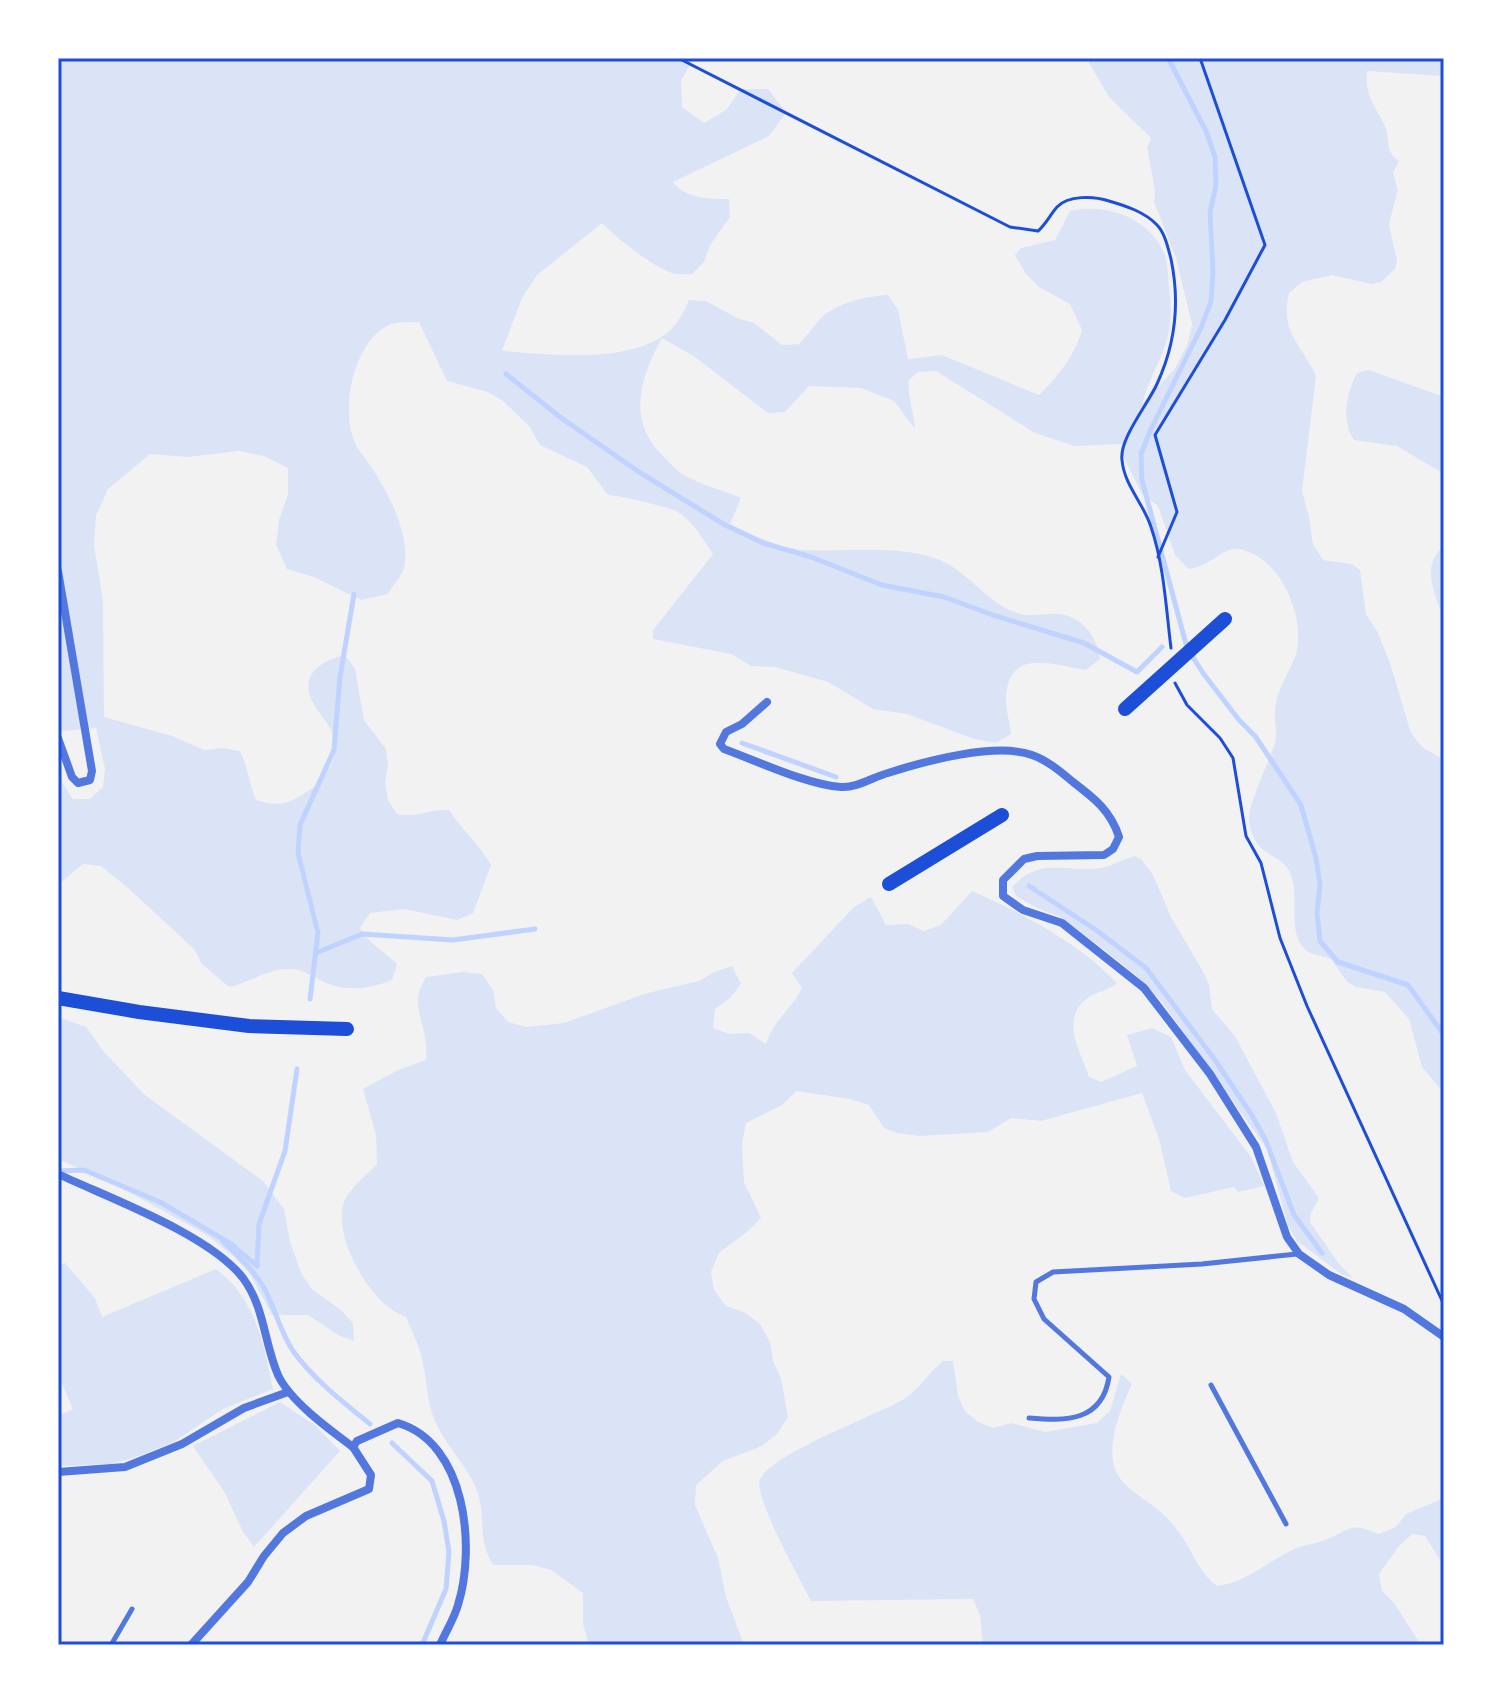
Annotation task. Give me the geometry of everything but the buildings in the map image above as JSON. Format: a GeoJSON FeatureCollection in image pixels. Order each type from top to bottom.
{"type":"FeatureCollection","features":[{"type":"Feature","properties":{"kind":"main road"},"geometry":{"type":"LineString","coordinates":[[1125,709],[1225,619]]}},
{"type":"Feature","properties":{"kind":"main road"},"geometry":{"type":"LineString","coordinates":[[889,884],[1002,815]]}},
{"type":"Feature","properties":{"kind":"main road"},"geometry":{"type":"LineString","coordinates":[[58,998],[249,1026],[347,1029]]}},
{"type":"Feature","properties":{"kind":"street"},"geometry":{"type":"LineString","coordinates":[[58,571],[92,771],[90,780],[78,783],[72,777],[58,738]]}},
{"type":"Feature","properties":{"kind":"street"},"geometry":{"type":"LineString","coordinates":[[767,702],[720,738],[724,749],[823,784],[842,787],[966,755],[1004,749],[1032,754],[1045,761],[1103,806],[1115,823],[1119,837],[1113,849],[1104,855],[1024,859],[1003,880],[1003,896],[1023,910],[1062,923],[1144,988],[1210,1074],[1256,1147],[1287,1237],[1299,1254],[1329,1275],[1404,1309],[1444,1337]]}},
{"type":"Feature","properties":{"kind":"street"},"geometry":{"type":"LineString","coordinates":[[58,1174],[174,1229],[217,1253],[230,1264],[257,1302],[270,1354],[288,1392],[355,1444],[371,1475],[369,1489],[306,1516],[283,1533],[248,1582],[191,1645]]}},
{"type":"Feature","properties":{"kind":"street"},"geometry":{"type":"LineString","coordinates":[[58,1472],[125,1467],[182,1444],[244,1408],[288,1392]]}},
{"type":"Feature","properties":{"kind":"street"},"geometry":{"type":"LineString","coordinates":[[355,1444],[390,1425],[398,1423],[412,1427],[432,1441],[446,1464],[463,1504],[465,1566],[461,1591],[454,1617],[440,1645]]}},
{"type":"Feature","properties":{"kind":"lane"},"geometry":{"type":"LineString","coordinates":[[1029,1418],[1062,1420],[1091,1412],[1107,1393],[1109,1377],[1044,1319],[1034,1299],[1036,1282],[1053,1272],[1202,1264],[1299,1254]]}},
{"type":"Feature","properties":{"kind":"lane"},"geometry":{"type":"LineString","coordinates":[[1211,1385],[1286,1524]]}},
{"type":"Feature","properties":{"kind":"lane"},"geometry":{"type":"LineString","coordinates":[[111,1645],[132,1609]]}},
{"type":"Feature","properties":{"kind":"path"},"geometry":{"type":"LineString","coordinates":[[678,58],[1010,227],[1038,231],[1061,203],[1073,198],[1101,198],[1147,216],[1160,228],[1174,275],[1175,331],[1157,384],[1127,439],[1121,457],[1125,474],[1151,525],[1171,652]]}},
{"type":"Feature","properties":{"kind":"path"},"geometry":{"type":"LineString","coordinates":[[1158,557],[1177,512],[1155,435],[1225,320],[1265,245],[1200,58]]}},
{"type":"Feature","properties":{"kind":"path"},"geometry":{"type":"LineString","coordinates":[[1175,683],[1187,705],[1220,738],[1233,758],[1246,836],[1261,863],[1280,938],[1307,1006],[1444,1305]]}},
{"type":"Feature","properties":{"kind":"shaded area"},"geometry":{"type":"Polygon","coordinates":[[[58,58],[693,58],[681,81],[682,107],[704,123],[726,110],[741,89],[768,89],[785,114],[769,136],[673,182],[691,195],[729,199],[730,217],[710,245],[704,262],[692,274],[672,273],[635,251],[602,223],[537,275],[522,298],[502,351],[585,355],[627,351],[668,333],[689,300],[706,301],[737,318],[754,323],[782,345],[799,344],[826,313],[861,299],[888,295],[898,310],[908,359],[942,355],[1039,395],[1065,366],[1082,330],[1070,304],[1039,287],[1026,274],[1015,255],[1021,248],[1055,240],[1070,211],[1097,209],[1136,221],[1156,239],[1166,259],[1171,318],[1165,345],[1142,404],[1174,370],[1188,343],[1192,324],[1176,258],[1154,202],[1147,147],[1151,138],[1109,97],[1089,58],[1444,58],[1444,76],[1367,71],[1369,94],[1387,131],[1391,153],[1399,161],[1393,173],[1398,190],[1389,224],[1397,261],[1395,269],[1381,282],[1371,284],[1332,275],[1302,282],[1289,293],[1287,319],[1316,376],[1302,491],[1313,544],[1323,560],[1352,564],[1360,570],[1366,614],[1389,660],[1411,733],[1422,747],[1444,760],[1444,1093],[1422,1067],[1409,1019],[1385,992],[1356,987],[1347,982],[1331,959],[1310,952],[1300,943],[1295,927],[1291,875],[1287,867],[1256,842],[1252,832],[1250,812],[1275,743],[1276,705],[1296,654],[1298,639],[1293,606],[1277,575],[1253,554],[1238,549],[1188,569],[1175,555],[1158,506],[1142,494],[1122,454],[1122,444],[1075,446],[1035,433],[936,371],[918,372],[909,380],[915,429],[894,401],[861,388],[809,386],[785,412],[768,413],[695,357],[662,338],[643,384],[641,414],[652,443],[682,474],[741,498],[730,524],[767,541],[795,549],[887,550],[934,558],[957,570],[1009,609],[1026,615],[1067,616],[1081,623],[1092,635],[1100,659],[1086,670],[1036,663],[1024,665],[1015,671],[1006,697],[1011,734],[996,743],[974,739],[907,714],[873,709],[828,682],[775,667],[751,666],[731,654],[653,639],[653,630],[713,554],[697,530],[676,511],[608,495],[587,467],[540,445],[529,426],[503,401],[488,392],[447,381],[419,322],[396,323],[377,334],[366,346],[358,361],[349,397],[351,431],[356,445],[391,501],[404,542],[404,568],[388,594],[361,600],[314,577],[287,569],[276,545],[279,520],[288,494],[288,468],[264,456],[239,451],[187,457],[150,454],[108,489],[96,516],[94,545],[103,601],[104,717],[172,736],[204,750],[222,748],[240,751],[256,800],[283,803],[315,786],[334,758],[335,741],[308,687],[309,679],[319,666],[345,655],[355,669],[364,720],[386,749],[388,800],[397,814],[449,810],[491,865],[473,913],[457,920],[404,909],[370,913],[360,928],[397,964],[392,980],[384,983],[358,988],[341,987],[289,969],[229,987],[202,964],[194,949],[101,866],[83,864],[58,885],[58,765],[63,784],[73,799],[90,799],[103,787],[105,769],[96,728],[63,731],[58,724],[58,58]]]}},
{"type":"Feature","properties":{"kind":"shaded area"},"geometry":{"type":"Polygon","coordinates":[[[1369,370],[1444,397],[1444,474],[1397,446],[1354,440],[1347,424],[1348,398],[1357,373],[1369,370]]]}},
{"type":"Feature","properties":{"kind":"shaded area"},"geometry":{"type":"Polygon","coordinates":[[[1444,546],[1444,619],[1431,571],[1437,554],[1444,546]]]}},
{"type":"Feature","properties":{"kind":"shaded area"},"geometry":{"type":"Polygon","coordinates":[[[1135,856],[1153,875],[1171,917],[1209,984],[1212,1009],[1235,1036],[1276,1113],[1293,1162],[1319,1198],[1310,1222],[1339,1264],[1353,1278],[1341,1274],[1297,1241],[1288,1226],[1267,1149],[1162,1002],[1139,978],[1102,948],[1060,917],[1016,896],[1012,887],[1023,877],[1045,868],[1092,869],[1135,856]]]}},
{"type":"Feature","properties":{"kind":"shaded area"},"geometry":{"type":"Polygon","coordinates":[[[972,891],[1068,942],[1117,983],[1089,997],[1075,1015],[1074,1036],[1089,1077],[1101,1082],[1137,1066],[1127,1035],[1152,1028],[1171,1037],[1185,1070],[1251,1157],[1264,1186],[1238,1192],[1234,1187],[1185,1198],[1171,1191],[1159,1139],[1142,1093],[1041,1121],[1011,1118],[988,1132],[920,1136],[884,1128],[869,1105],[796,1091],[782,1105],[746,1123],[742,1143],[744,1182],[761,1218],[719,1253],[711,1272],[714,1290],[726,1306],[744,1312],[760,1324],[770,1342],[788,1417],[777,1434],[762,1446],[723,1461],[696,1485],[695,1505],[718,1558],[726,1597],[744,1645],[589,1645],[583,1624],[583,1593],[551,1570],[532,1565],[493,1565],[483,1538],[478,1494],[434,1419],[420,1352],[406,1317],[380,1300],[353,1260],[343,1230],[344,1202],[377,1164],[376,1135],[363,1089],[398,1070],[426,1060],[418,998],[426,977],[462,972],[482,974],[493,990],[496,1008],[508,1022],[526,1027],[564,1023],[644,994],[699,981],[732,966],[741,984],[730,998],[715,1009],[713,1028],[730,1034],[749,1033],[766,1044],[773,1028],[802,988],[792,973],[854,907],[871,897],[886,925],[908,924],[924,931],[941,925],[972,891]]]}},
{"type":"Feature","properties":{"kind":"shaded area"},"geometry":{"type":"Polygon","coordinates":[[[58,1017],[86,1027],[104,1052],[145,1095],[263,1181],[284,1209],[290,1242],[302,1275],[312,1289],[353,1323],[354,1341],[338,1335],[308,1315],[272,1315],[250,1274],[207,1235],[114,1184],[58,1159],[58,1017]]]}},
{"type":"Feature","properties":{"kind":"shaded area"},"geometry":{"type":"Polygon","coordinates":[[[65,1263],[95,1298],[102,1317],[216,1269],[230,1281],[249,1308],[261,1338],[273,1389],[223,1409],[172,1443],[136,1457],[110,1464],[58,1466],[58,1416],[73,1409],[58,1375],[58,1265],[65,1263]]]}},
{"type":"Feature","properties":{"kind":"shaded area"},"geometry":{"type":"Polygon","coordinates":[[[943,1361],[953,1361],[958,1396],[965,1411],[978,1422],[994,1428],[1011,1423],[1045,1432],[1097,1423],[1110,1411],[1121,1374],[1132,1384],[1114,1434],[1113,1461],[1117,1473],[1130,1489],[1169,1520],[1204,1573],[1217,1586],[1239,1580],[1297,1548],[1352,1528],[1379,1534],[1396,1527],[1406,1514],[1444,1498],[1444,1566],[1425,1536],[1412,1534],[1379,1574],[1382,1591],[1394,1603],[1421,1645],[983,1645],[980,1615],[973,1599],[811,1601],[766,1510],[759,1484],[764,1473],[822,1437],[904,1399],[943,1361]]]}},
{"type":"Feature","properties":{"kind":"shaded area"},"geometry":{"type":"Polygon","coordinates":[[[280,1402],[316,1426],[340,1451],[254,1547],[243,1532],[225,1493],[193,1446],[280,1402]]]}},
{"type":"Feature","properties":{"kind":"waterway"},"geometry":{"type":"LineString","coordinates":[[1168,58],[1206,131],[1215,157],[1216,185],[1210,212],[1211,301],[1141,454],[1142,480],[1187,648],[1239,720],[1255,736],[1301,805],[1320,885],[1317,913],[1320,941],[1338,962],[1408,985],[1444,1035]]}},
{"type":"Feature","properties":{"kind":"waterway"},"geometry":{"type":"LineString","coordinates":[[506,374],[560,417],[639,472],[725,525],[763,543],[811,557],[882,585],[944,597],[1084,643],[1137,672],[1162,647]]}},
{"type":"Feature","properties":{"kind":"waterway"},"geometry":{"type":"LineString","coordinates":[[310,999],[318,933],[298,853],[300,825],[334,750],[340,677],[354,594]]}},
{"type":"Feature","properties":{"kind":"waterway"},"geometry":{"type":"LineString","coordinates":[[742,743],[836,777]]}},
{"type":"Feature","properties":{"kind":"waterway"},"geometry":{"type":"LineString","coordinates":[[1029,886],[1096,930],[1146,968],[1253,1117],[1266,1141],[1294,1215],[1322,1253]]}},
{"type":"Feature","properties":{"kind":"waterway"},"geometry":{"type":"LineString","coordinates":[[316,953],[362,934],[453,940],[535,929]]}},
{"type":"Feature","properties":{"kind":"waterway"},"geometry":{"type":"LineString","coordinates":[[257,1266],[259,1224],[285,1151],[297,1069]]}},
{"type":"Feature","properties":{"kind":"waterway"},"geometry":{"type":"LineString","coordinates":[[58,1171],[84,1170],[160,1202],[231,1244],[257,1266]]}},
{"type":"Feature","properties":{"kind":"waterway"},"geometry":{"type":"LineString","coordinates":[[223,1241],[260,1281],[288,1343],[301,1362],[370,1424]]}},
{"type":"Feature","properties":{"kind":"waterway"},"geometry":{"type":"LineString","coordinates":[[392,1443],[432,1481],[449,1552],[446,1589],[422,1645]]}}]}
